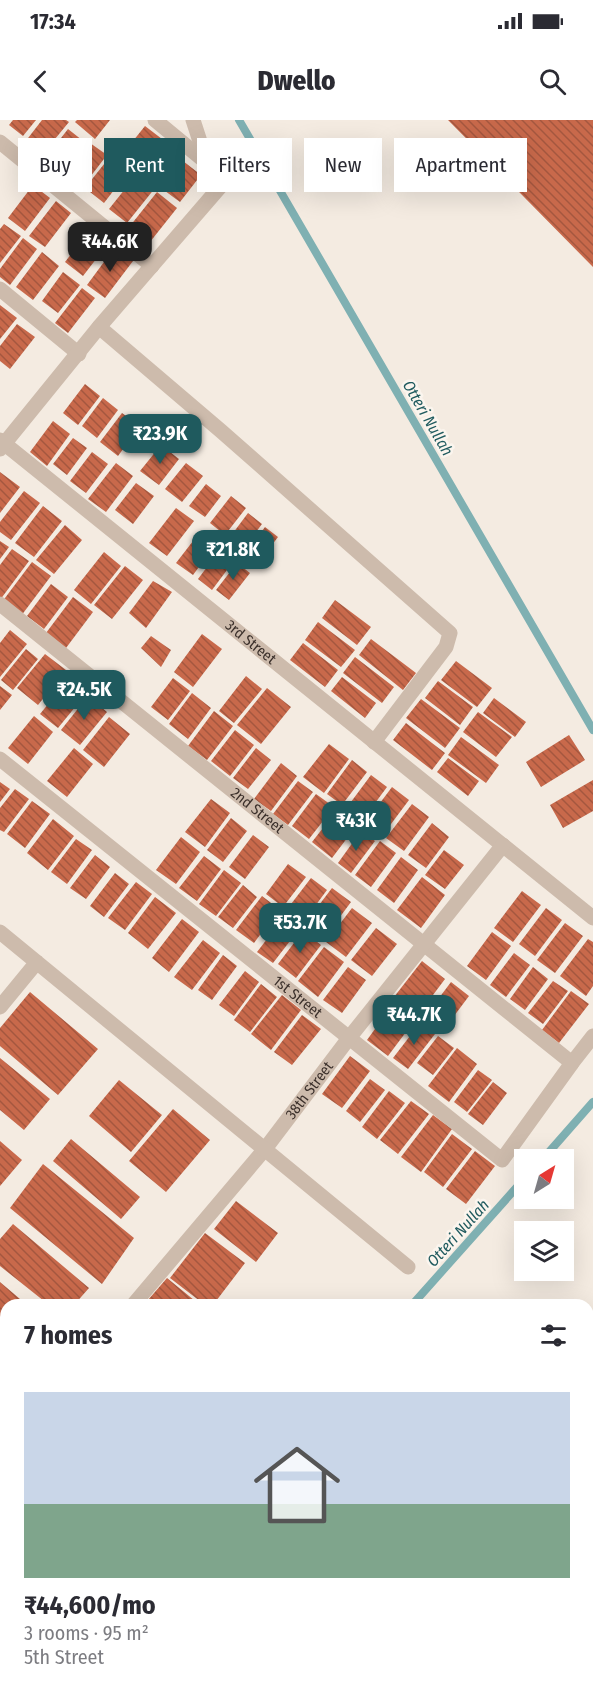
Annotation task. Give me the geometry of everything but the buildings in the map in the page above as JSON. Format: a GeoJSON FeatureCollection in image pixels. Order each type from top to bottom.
{"type":"FeatureCollection","features":[{"type":"Feature","properties":{"kind":"street"},"geometry":{"type":"LineString","coordinates":[[155,120],[197,155]]}},
{"type":"Feature","properties":{"kind":"street"},"geometry":{"type":"LineString","coordinates":[[194,120],[199,138]]}},
{"type":"Feature","properties":{"kind":"street"},"geometry":{"type":"LineString","coordinates":[[0,142],[152,266]]}},
{"type":"Feature","properties":{"kind":"street"},"geometry":{"type":"LineString","coordinates":[[2,444],[216,192]]}},
{"type":"Feature","properties":{"kind":"street"},"geometry":{"type":"LineString","coordinates":[[0,289],[79,354]]}},
{"type":"Feature","properties":{"kind":"street"},"geometry":{"type":"LineString","coordinates":[[99,327],[450,633],[446,647],[374,742]]}},
{"type":"Feature","properties":{"kind":"street","name":"3rd Street"},"geometry":{"type":"LineString","coordinates":[[2,444],[593,918]]}},
{"type":"Feature","properties":{"kind":"street","name":"2nd Street"},"geometry":{"type":"LineString","coordinates":[[0,604],[572,1063]]}},
{"type":"Feature","properties":{"kind":"street","name":"1st Street"},"geometry":{"type":"LineString","coordinates":[[0,759],[502,1160],[572,1063]]}},
{"type":"Feature","properties":{"kind":"street","name":"38th Street"},"geometry":{"type":"LineString","coordinates":[[138,1299],[266,1149],[349,1038],[503,845]]}},
{"type":"Feature","properties":{"kind":"street"},"geometry":{"type":"LineString","coordinates":[[0,932],[408,1267]]}},
{"type":"Feature","properties":{"kind":"street"},"geometry":{"type":"LineString","coordinates":[[0,1007],[37,962]]}},
{"type":"Feature","properties":{"kind":"street"},"geometry":{"type":"LineString","coordinates":[[572,1063],[593,1036]]}},
{"type":"Feature","properties":{"kind":"waterway","name":"Otteri Nullah"},"geometry":{"type":"LineString","coordinates":[[239,120],[593,730]]}},
{"type":"Feature","properties":{"kind":"waterway","name":"Otteri Nullah"},"geometry":{"type":"LineString","coordinates":[[552,1149],[593,1102]]}},
{"type":"Feature","properties":{"kind":"waterway","name":"Otteri Nullah"},"geometry":{"type":"LineString","coordinates":[[417,1299],[514,1190]]}}]}
